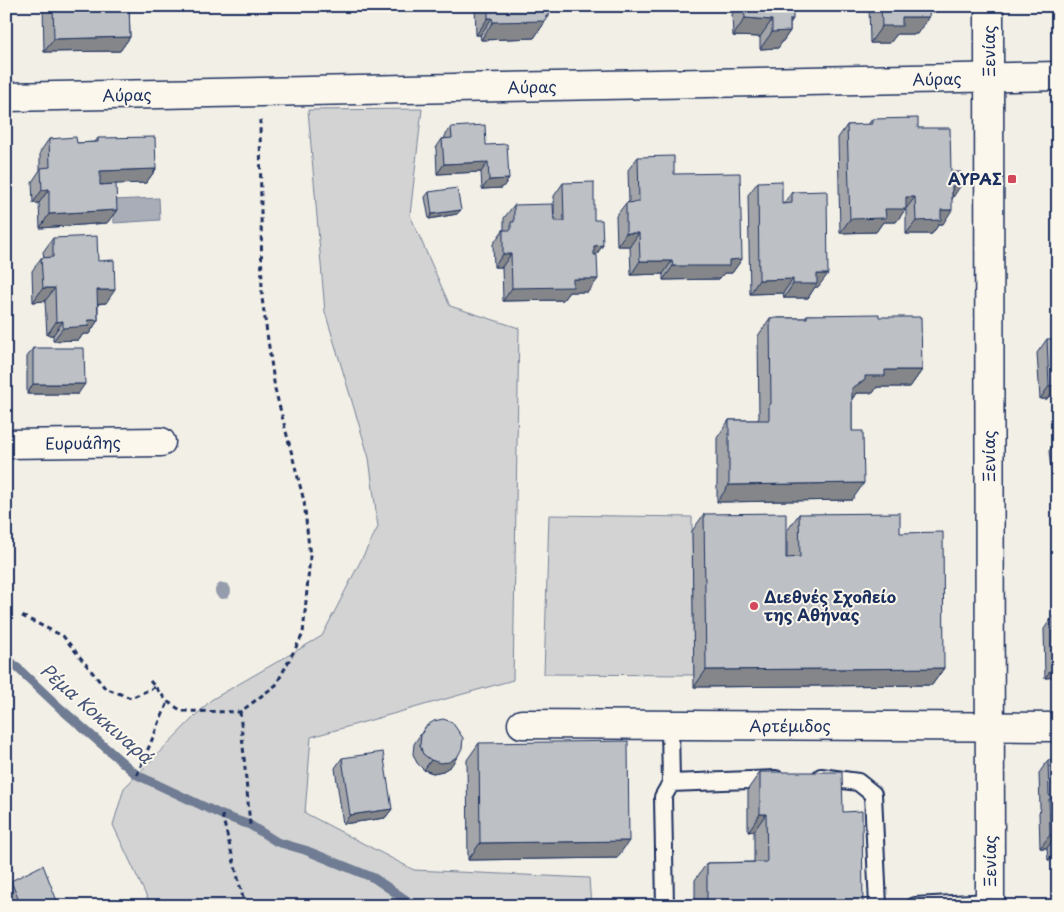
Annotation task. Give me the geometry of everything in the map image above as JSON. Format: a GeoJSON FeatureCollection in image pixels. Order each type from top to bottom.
{"type":"FeatureCollection","features":[{"type":"Feature","properties":{"kind":"street","name":"Ξενίας"},"geometry":{"type":"LineString","coordinates":[[988,6],[990,904]]}},
{"type":"Feature","properties":{"kind":"street","name":"Αύρας"},"geometry":{"type":"LineString","coordinates":[[6,97],[1058,76]]}},
{"type":"Feature","properties":{"kind":"street","name":"Ευρυάλης"},"geometry":{"type":"LineString","coordinates":[[6,444],[161,442]]}},
{"type":"Feature","properties":{"kind":"street","name":"Αρτέμιδος"},"geometry":{"type":"LineString","coordinates":[[522,724],[1058,726]]}},
{"type":"Feature","properties":{"kind":"lane"},"geometry":{"type":"LineString","coordinates":[[665,906],[663,797],[671,783],[670,726]]}},
{"type":"Feature","properties":{"kind":"lane"},"geometry":{"type":"LineString","coordinates":[[808,777],[828,776],[858,782],[873,794],[878,906]]}},
{"type":"Feature","properties":{"kind":"lane"},"geometry":{"type":"LineString","coordinates":[[671,783],[789,778]]}},
{"type":"Feature","properties":{"kind":"lane"},"geometry":{"type":"LineString","coordinates":[[916,906],[990,904]]}},
{"type":"Feature","properties":{"kind":"path"},"geometry":{"type":"LineString","coordinates":[[150,682],[168,702],[182,711],[240,712],[276,685],[303,634],[310,557],[304,501],[274,389],[262,298],[259,92]]}},
{"type":"Feature","properties":{"kind":"path"},"geometry":{"type":"LineString","coordinates":[[22,616],[63,636],[105,688],[131,698],[155,688]]}},
{"type":"Feature","properties":{"kind":"path"},"geometry":{"type":"LineString","coordinates":[[137,775],[168,702]]}},
{"type":"Feature","properties":{"kind":"path"},"geometry":{"type":"LineString","coordinates":[[240,712],[250,825]]}},
{"type":"Feature","properties":{"kind":"path"},"geometry":{"type":"LineString","coordinates":[[222,815],[245,906]]}},
{"type":"Feature","properties":{"kind":"shaded area"},"geometry":{"type":"Polygon","coordinates":[[[422,109],[410,215],[450,306],[519,328],[513,680],[311,737],[305,813],[414,870],[589,878],[591,906],[151,906],[113,825],[124,788],[211,700],[322,636],[378,527],[369,458],[325,312],[308,110],[422,109]]]}},
{"type":"Feature","properties":{"kind":"shaded area"},"geometry":{"type":"Polygon","coordinates":[[[159,198],[160,220],[114,223],[113,200],[159,198]]]}},
{"type":"Feature","properties":{"kind":"shaded area"},"geometry":{"type":"Polygon","coordinates":[[[549,515],[692,517],[694,675],[544,674],[549,515]]]}},
{"type":"Feature","properties":{"kind":"building"},"geometry":{"type":"Polygon","coordinates":[[[53,6],[129,6],[130,37],[54,39],[53,6]]]}},
{"type":"Feature","properties":{"kind":"building"},"geometry":{"type":"Polygon","coordinates":[[[488,6],[549,6],[549,16],[546,16],[546,21],[493,22],[492,18],[488,18],[488,6]]]}},
{"type":"Feature","properties":{"kind":"building"},"geometry":{"type":"Polygon","coordinates":[[[744,6],[793,6],[793,19],[790,19],[790,31],[772,32],[772,20],[745,18],[744,6]]]}},
{"type":"Feature","properties":{"kind":"building"},"geometry":{"type":"Polygon","coordinates":[[[881,6],[930,6],[929,17],[902,17],[902,26],[882,26],[881,6]]]}},
{"type":"Feature","properties":{"kind":"building"},"geometry":{"type":"Polygon","coordinates":[[[918,118],[918,128],[950,128],[951,172],[961,172],[961,185],[952,186],[952,210],[941,210],[941,220],[916,221],[915,197],[906,197],[906,209],[885,209],[886,218],[850,219],[847,125],[872,124],[872,119],[918,118]]]}},
{"type":"Feature","properties":{"kind":"building"},"geometry":{"type":"Polygon","coordinates":[[[485,125],[486,145],[507,144],[509,179],[489,180],[488,162],[444,164],[442,139],[452,138],[451,127],[485,125]]]}},
{"type":"Feature","properties":{"kind":"building"},"geometry":{"type":"Polygon","coordinates":[[[76,137],[77,143],[98,142],[98,138],[155,137],[156,169],[100,171],[100,185],[116,184],[117,210],[49,214],[49,189],[42,190],[41,168],[50,167],[49,139],[76,137]]]}},
{"type":"Feature","properties":{"kind":"building"},"geometry":{"type":"Polygon","coordinates":[[[674,156],[674,174],[740,173],[742,259],[729,260],[729,266],[673,266],[672,261],[640,261],[639,233],[626,233],[626,203],[639,202],[638,157],[674,156]]]}},
{"type":"Feature","properties":{"kind":"building"},"geometry":{"type":"Polygon","coordinates":[[[782,181],[782,204],[792,203],[792,192],[827,191],[828,274],[817,274],[817,284],[793,284],[793,279],[759,280],[758,182],[782,181]]]}},
{"type":"Feature","properties":{"kind":"building"},"geometry":{"type":"Polygon","coordinates":[[[594,182],[594,220],[602,220],[603,245],[594,246],[594,255],[597,255],[598,279],[573,279],[573,287],[512,288],[511,254],[503,254],[503,230],[511,230],[511,222],[514,222],[514,205],[553,204],[554,221],[564,221],[563,183],[594,182]]]}},
{"type":"Feature","properties":{"kind":"building"},"geometry":{"type":"Polygon","coordinates":[[[457,188],[461,210],[432,214],[429,192],[457,188]]]}},
{"type":"Feature","properties":{"kind":"building"},"geometry":{"type":"Polygon","coordinates":[[[97,236],[98,261],[114,260],[115,290],[97,290],[98,320],[88,320],[89,326],[63,328],[63,321],[56,322],[55,288],[43,288],[41,258],[53,257],[53,238],[97,236]]]}},
{"type":"Feature","properties":{"kind":"building"},"geometry":{"type":"Polygon","coordinates":[[[879,314],[879,317],[921,317],[922,370],[885,370],[885,376],[865,376],[865,380],[852,388],[852,431],[863,431],[864,483],[729,485],[729,420],[769,420],[769,404],[771,404],[770,318],[807,318],[807,315],[879,314]]]}},
{"type":"Feature","properties":{"kind":"building"},"geometry":{"type":"Polygon","coordinates":[[[1047,339],[1054,339],[1055,342],[1058,342],[1057,385],[1049,386],[1047,339]]]}},
{"type":"Feature","properties":{"kind":"building"},"geometry":{"type":"Polygon","coordinates":[[[33,348],[84,348],[85,384],[33,384],[33,348]]]}},
{"type":"Feature","properties":{"kind":"building"},"geometry":{"type":"Polygon","coordinates":[[[786,513],[786,558],[800,557],[799,514],[900,513],[900,533],[943,532],[944,668],[706,670],[704,514],[786,513]]]}},
{"type":"Feature","properties":{"kind":"building"},"geometry":{"type":"Polygon","coordinates":[[[1053,616],[1058,616],[1058,664],[1055,664],[1053,616]]]}},
{"type":"Feature","properties":{"kind":"building"},"geometry":{"type":"Polygon","coordinates":[[[443,719],[452,722],[463,738],[462,748],[458,756],[449,762],[440,763],[431,760],[423,754],[420,745],[421,735],[426,726],[434,721],[443,719]]]}},
{"type":"Feature","properties":{"kind":"building"},"geometry":{"type":"Polygon","coordinates":[[[628,741],[629,841],[480,843],[479,743],[628,741]]]}},
{"type":"Feature","properties":{"kind":"building"},"geometry":{"type":"Polygon","coordinates":[[[383,752],[392,809],[350,815],[342,758],[383,752]]]}},
{"type":"Feature","properties":{"kind":"building"},"geometry":{"type":"Polygon","coordinates":[[[1055,756],[1058,756],[1057,847],[1057,835],[1050,835],[1049,799],[1052,798],[1049,795],[1048,760],[1055,760],[1055,756]]]}},
{"type":"Feature","properties":{"kind":"building"},"geometry":{"type":"Polygon","coordinates":[[[760,772],[842,772],[843,812],[862,811],[863,906],[707,906],[707,863],[767,862],[766,814],[760,814],[760,772]]]}},
{"type":"Feature","properties":{"kind":"building"},"geometry":{"type":"Polygon","coordinates":[[[43,865],[59,906],[21,906],[11,881],[43,865]]]}},
{"type":"Feature","properties":{"kind":"waterway","name":"Ρέμα Κοκκιναρά"},"geometry":{"type":"LineString","coordinates":[[6,657],[60,708],[137,775],[222,815],[250,825],[277,842],[305,850],[374,878],[415,906]]}},
{"type":"Feature","properties":{"kind":"place","name":"ΑΥΡΑΣ"},"geometry":{"type":"Point","coordinates":[1012,179]}},
{"type":"Feature","properties":{"kind":"place","name":"Διεθνές Σχολείο της Αθήνας"},"geometry":{"type":"Point","coordinates":[754,606]}}]}
